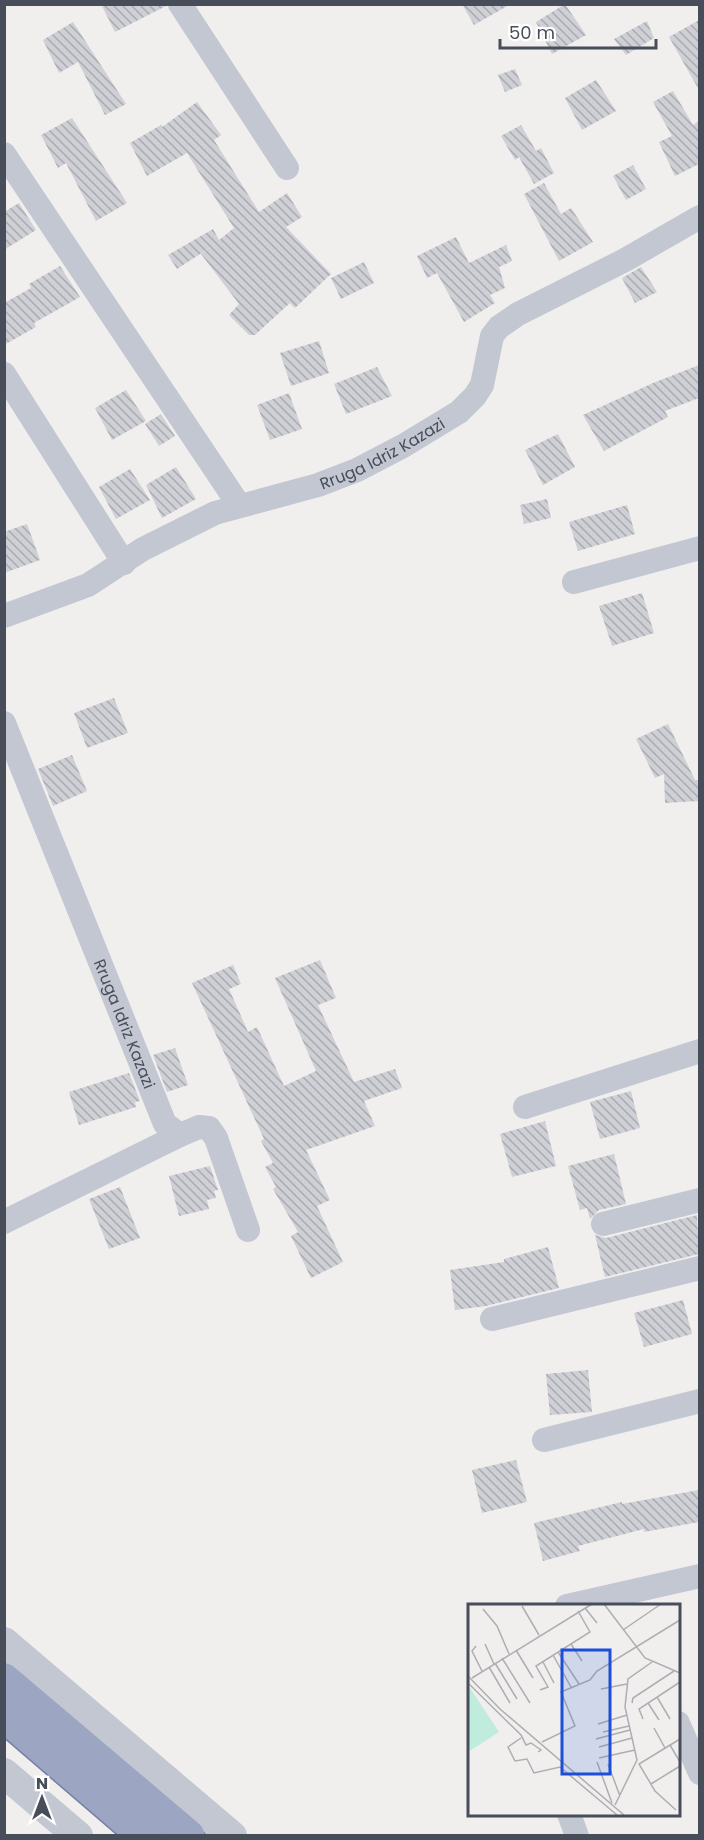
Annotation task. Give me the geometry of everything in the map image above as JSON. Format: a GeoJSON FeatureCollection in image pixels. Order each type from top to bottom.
{"type":"FeatureCollection","features":[{"type":"Feature","properties":{"kind":"highway"},"geometry":{"type":"LineString","coordinates":[[4,1680],[188,1836]]}},
{"type":"Feature","properties":{"kind":"highway"},"geometry":{"type":"LineString","coordinates":[[4,1715],[145,1836]]}},
{"type":"Feature","properties":{"kind":"street"},"geometry":{"type":"LineString","coordinates":[[180,4],[287,168]]}},
{"type":"Feature","properties":{"kind":"street"},"geometry":{"type":"LineString","coordinates":[[4,154],[239,504]]}},
{"type":"Feature","properties":{"kind":"street","name":"Rruga Idriz Kazazi"},"geometry":{"type":"LineString","coordinates":[[4,616],[88,585],[182,527],[239,504],[318,485],[357,470],[403,446],[459,412],[483,385],[488,349],[492,336],[499,327],[518,314],[625,260],[699,217]]}},
{"type":"Feature","properties":{"kind":"street"},"geometry":{"type":"LineString","coordinates":[[4,374],[124,563]]}},
{"type":"Feature","properties":{"kind":"street"},"geometry":{"type":"LineString","coordinates":[[574,582],[699,548]]}},
{"type":"Feature","properties":{"kind":"street","name":"Rruga Idriz Kazazi"},"geometry":{"type":"LineString","coordinates":[[4,723],[165,1124],[180,1135]]}},
{"type":"Feature","properties":{"kind":"street"},"geometry":{"type":"LineString","coordinates":[[525,1107],[699,1051]]}},
{"type":"Feature","properties":{"kind":"street"},"geometry":{"type":"LineString","coordinates":[[4,1222],[199,1127],[209,1128],[216,1138],[248,1230]]}},
{"type":"Feature","properties":{"kind":"street"},"geometry":{"type":"LineString","coordinates":[[603,1224],[699,1200]]}},
{"type":"Feature","properties":{"kind":"street"},"geometry":{"type":"LineString","coordinates":[[492,1319],[699,1268]]}},
{"type":"Feature","properties":{"kind":"street"},"geometry":{"type":"LineString","coordinates":[[544,1440],[699,1401]]}},
{"type":"Feature","properties":{"kind":"street"},"geometry":{"type":"LineString","coordinates":[[576,1604],[699,1576]]}},
{"type":"Feature","properties":{"kind":"street"},"geometry":{"type":"LineString","coordinates":[[4,1642],[232,1836]]}},
{"type":"Feature","properties":{"kind":"street"},"geometry":{"type":"LineString","coordinates":[[680,1728],[699,1773]]}},
{"type":"Feature","properties":{"kind":"street"},"geometry":{"type":"LineString","coordinates":[[4,1773],[78,1836]]}},
{"type":"Feature","properties":{"kind":"street"},"geometry":{"type":"LineString","coordinates":[[569,1816],[577,1836]]}},
{"type":"Feature","properties":{"kind":"building"},"geometry":{"type":"Polygon","coordinates":[[[101,4],[166,4],[166,6],[115,32],[101,4]]]}},
{"type":"Feature","properties":{"kind":"building"},"geometry":{"type":"Polygon","coordinates":[[[462,4],[511,4],[474,25],[462,4]]]}},
{"type":"Feature","properties":{"kind":"building"},"geometry":{"type":"Polygon","coordinates":[[[565,4],[586,35],[552,54],[536,22],[565,4]]]}},
{"type":"Feature","properties":{"kind":"building"},"geometry":{"type":"Polygon","coordinates":[[[699,20],[699,90],[669,37],[699,20]]]}},
{"type":"Feature","properties":{"kind":"building"},"geometry":{"type":"Polygon","coordinates":[[[647,21],[654,38],[626,55],[614,39],[647,21]]]}},
{"type":"Feature","properties":{"kind":"building"},"geometry":{"type":"Polygon","coordinates":[[[73,22],[126,104],[105,115],[78,62],[59,73],[43,40],[73,22]]]}},
{"type":"Feature","properties":{"kind":"building"},"geometry":{"type":"Polygon","coordinates":[[[515,69],[522,85],[505,92],[498,75],[515,69]]]}},
{"type":"Feature","properties":{"kind":"building"},"geometry":{"type":"Polygon","coordinates":[[[596,80],[616,111],[582,130],[565,98],[596,80]]]}},
{"type":"Feature","properties":{"kind":"building"},"geometry":{"type":"Polygon","coordinates":[[[673,91],[693,125],[699,121],[699,164],[675,176],[659,142],[672,136],[653,102],[673,91]]]}},
{"type":"Feature","properties":{"kind":"building"},"geometry":{"type":"Polygon","coordinates":[[[197,102],[221,135],[214,140],[259,212],[287,193],[302,217],[286,227],[331,274],[295,308],[290,303],[255,335],[249,335],[229,315],[239,304],[201,254],[211,247],[177,269],[168,255],[213,229],[219,240],[234,228],[187,153],[147,176],[130,143],[161,125],[162,127],[197,102]]]}},
{"type":"Feature","properties":{"kind":"building"},"geometry":{"type":"Polygon","coordinates":[[[72,118],[127,203],[96,221],[66,163],[58,168],[41,135],[72,118]]]}},
{"type":"Feature","properties":{"kind":"building"},"geometry":{"type":"Polygon","coordinates":[[[521,125],[536,151],[541,148],[554,173],[534,184],[519,157],[515,160],[501,136],[521,125]]]}},
{"type":"Feature","properties":{"kind":"building"},"geometry":{"type":"Polygon","coordinates":[[[633,165],[646,189],[626,200],[613,176],[633,165]]]}},
{"type":"Feature","properties":{"kind":"building"},"geometry":{"type":"Polygon","coordinates":[[[544,183],[561,214],[571,208],[593,242],[559,261],[524,194],[544,183]]]}},
{"type":"Feature","properties":{"kind":"building"},"geometry":{"type":"Polygon","coordinates":[[[19,203],[36,230],[4,250],[4,212],[19,203]]]}},
{"type":"Feature","properties":{"kind":"building"},"geometry":{"type":"Polygon","coordinates":[[[456,237],[469,263],[506,245],[512,261],[499,267],[505,288],[490,295],[495,303],[464,322],[437,273],[427,278],[417,256],[456,237]]]}},
{"type":"Feature","properties":{"kind":"building"},"geometry":{"type":"Polygon","coordinates":[[[364,262],[374,283],[341,299],[331,278],[364,262]]]}},
{"type":"Feature","properties":{"kind":"building"},"geometry":{"type":"Polygon","coordinates":[[[60,266],[80,297],[34,323],[36,327],[4,345],[4,303],[31,288],[29,284],[60,266]]]}},
{"type":"Feature","properties":{"kind":"building"},"geometry":{"type":"Polygon","coordinates":[[[641,267],[657,292],[635,303],[622,278],[641,267]]]}},
{"type":"Feature","properties":{"kind":"building"},"geometry":{"type":"Polygon","coordinates":[[[319,341],[329,373],[291,386],[280,353],[319,341]]]}},
{"type":"Feature","properties":{"kind":"building"},"geometry":{"type":"Polygon","coordinates":[[[699,365],[699,398],[665,411],[668,417],[604,451],[583,415],[699,365]]]}},
{"type":"Feature","properties":{"kind":"building"},"geometry":{"type":"Polygon","coordinates":[[[377,367],[392,396],[346,414],[334,384],[377,367]]]}},
{"type":"Feature","properties":{"kind":"building"},"geometry":{"type":"Polygon","coordinates":[[[126,390],[146,421],[112,440],[95,408],[126,390]]]}},
{"type":"Feature","properties":{"kind":"building"},"geometry":{"type":"Polygon","coordinates":[[[289,393],[302,429],[270,440],[257,405],[289,393]]]}},
{"type":"Feature","properties":{"kind":"building"},"geometry":{"type":"Polygon","coordinates":[[[161,414],[175,436],[159,446],[145,424],[161,414]]]}},
{"type":"Feature","properties":{"kind":"building"},"geometry":{"type":"Polygon","coordinates":[[[558,434],[575,467],[543,485],[525,450],[558,434]]]}},
{"type":"Feature","properties":{"kind":"building"},"geometry":{"type":"Polygon","coordinates":[[[176,467],[196,499],[162,518],[146,485],[176,467]]]}},
{"type":"Feature","properties":{"kind":"building"},"geometry":{"type":"Polygon","coordinates":[[[130,469],[150,500],[116,519],[99,487],[130,469]]]}},
{"type":"Feature","properties":{"kind":"building"},"geometry":{"type":"Polygon","coordinates":[[[547,499],[551,518],[524,524],[520,505],[547,499]]]}},
{"type":"Feature","properties":{"kind":"building"},"geometry":{"type":"Polygon","coordinates":[[[627,505],[635,534],[578,551],[569,522],[627,505]]]}},
{"type":"Feature","properties":{"kind":"building"},"geometry":{"type":"Polygon","coordinates":[[[27,524],[40,560],[4,573],[4,532],[27,524]]]}},
{"type":"Feature","properties":{"kind":"building"},"geometry":{"type":"Polygon","coordinates":[[[642,593],[654,633],[612,646],[599,606],[642,593]]]}},
{"type":"Feature","properties":{"kind":"building"},"geometry":{"type":"Polygon","coordinates":[[[114,698],[128,733],[87,748],[74,713],[114,698]]]}},
{"type":"Feature","properties":{"kind":"building"},"geometry":{"type":"Polygon","coordinates":[[[668,724],[695,780],[699,780],[699,801],[665,803],[664,774],[655,778],[636,739],[668,724]]]}},
{"type":"Feature","properties":{"kind":"building"},"geometry":{"type":"Polygon","coordinates":[[[72,755],[87,791],[53,806],[38,769],[72,755]]]}},
{"type":"Feature","properties":{"kind":"building"},"geometry":{"type":"Polygon","coordinates":[[[320,960],[336,998],[318,1005],[354,1082],[395,1069],[402,1088],[364,1101],[375,1126],[306,1150],[330,1200],[317,1206],[343,1262],[311,1278],[291,1236],[298,1232],[273,1189],[276,1187],[265,1167],[273,1163],[261,1141],[264,1139],[192,983],[233,965],[241,984],[229,989],[248,1032],[257,1027],[284,1086],[316,1071],[275,978],[320,960]]]}},
{"type":"Feature","properties":{"kind":"building"},"geometry":{"type":"Polygon","coordinates":[[[175,1048],[188,1085],[167,1092],[153,1055],[175,1048]]]}},
{"type":"Feature","properties":{"kind":"building"},"geometry":{"type":"Polygon","coordinates":[[[129,1073],[140,1101],[135,1102],[136,1107],[79,1125],[69,1092],[129,1073]]]}},
{"type":"Feature","properties":{"kind":"building"},"geometry":{"type":"Polygon","coordinates":[[[631,1091],[640,1128],[600,1139],[590,1102],[631,1091]]]}},
{"type":"Feature","properties":{"kind":"building"},"geometry":{"type":"Polygon","coordinates":[[[545,1121],[556,1166],[512,1177],[500,1134],[545,1121]]]}},
{"type":"Feature","properties":{"kind":"building"},"geometry":{"type":"Polygon","coordinates":[[[614,1154],[626,1204],[599,1210],[590,1219],[587,1208],[580,1210],[568,1166],[614,1154]]]}},
{"type":"Feature","properties":{"kind":"building"},"geometry":{"type":"Polygon","coordinates":[[[210,1166],[218,1190],[214,1191],[216,1198],[207,1200],[209,1209],[179,1216],[169,1176],[210,1166]]]}},
{"type":"Feature","properties":{"kind":"building"},"geometry":{"type":"Polygon","coordinates":[[[120,1187],[140,1238],[109,1249],[89,1199],[120,1187]]]}},
{"type":"Feature","properties":{"kind":"building"},"geometry":{"type":"Polygon","coordinates":[[[697,1215],[699,1254],[605,1277],[595,1235],[606,1238],[697,1215]]]}},
{"type":"Feature","properties":{"kind":"building"},"geometry":{"type":"Polygon","coordinates":[[[548,1247],[559,1288],[486,1306],[455,1310],[450,1270],[504,1262],[504,1259],[548,1247]]]}},
{"type":"Feature","properties":{"kind":"building"},"geometry":{"type":"Polygon","coordinates":[[[683,1300],[692,1334],[644,1347],[634,1313],[683,1300]]]}},
{"type":"Feature","properties":{"kind":"building"},"geometry":{"type":"Polygon","coordinates":[[[588,1370],[592,1412],[550,1415],[546,1374],[588,1370]]]}},
{"type":"Feature","properties":{"kind":"building"},"geometry":{"type":"Polygon","coordinates":[[[516,1460],[527,1502],[482,1513],[472,1470],[516,1460]]]}},
{"type":"Feature","properties":{"kind":"building"},"geometry":{"type":"Polygon","coordinates":[[[699,1490],[699,1522],[644,1532],[644,1529],[578,1546],[580,1551],[543,1561],[534,1523],[622,1502],[622,1504],[699,1490]]]}}]}
